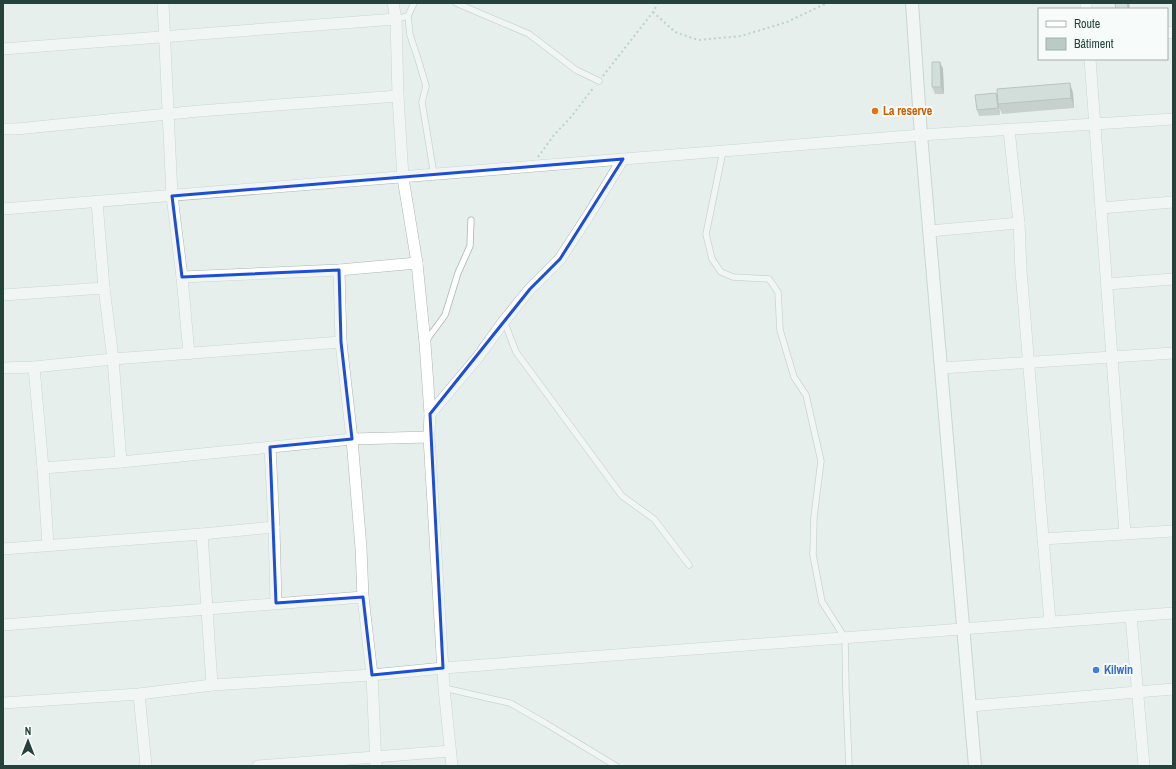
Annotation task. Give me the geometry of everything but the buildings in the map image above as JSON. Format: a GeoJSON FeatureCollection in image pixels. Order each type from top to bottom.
{"type":"FeatureCollection","features":[{"type":"Feature","properties":{"kind":"street"},"geometry":{"type":"LineString","coordinates":[[163,3],[172,196],[182,277],[189,354]]}},
{"type":"Feature","properties":{"kind":"street"},"geometry":{"type":"LineString","coordinates":[[393,3],[396,19],[398,96],[403,178],[417,264],[425,343],[444,688],[452,766]]}},
{"type":"Feature","properties":{"kind":"street"},"geometry":{"type":"LineString","coordinates":[[912,3],[921,135],[975,766]]}},
{"type":"Feature","properties":{"kind":"street"},"geometry":{"type":"LineString","coordinates":[[3,49],[396,19]]}},
{"type":"Feature","properties":{"kind":"street"},"geometry":{"type":"LineString","coordinates":[[1090,60],[1125,534]]}},
{"type":"Feature","properties":{"kind":"street"},"geometry":{"type":"LineString","coordinates":[[3,129],[168,114],[398,96]]}},
{"type":"Feature","properties":{"kind":"street"},"geometry":{"type":"LineString","coordinates":[[3,209],[403,178],[921,135],[1173,119]]}},
{"type":"Feature","properties":{"kind":"street"},"geometry":{"type":"LineString","coordinates":[[1009,130],[1030,362],[1050,622]]}},
{"type":"Feature","properties":{"kind":"street"},"geometry":{"type":"LineString","coordinates":[[430,414],[478,357],[504,321],[530,289],[560,259],[623,159]]}},
{"type":"Feature","properties":{"kind":"street"},"geometry":{"type":"LineString","coordinates":[[97,202],[104,288],[113,360],[121,462]]}},
{"type":"Feature","properties":{"kind":"street"},"geometry":{"type":"LineString","coordinates":[[1101,208],[1173,202]]}},
{"type":"Feature","properties":{"kind":"street"},"geometry":{"type":"LineString","coordinates":[[930,230],[1018,223]]}},
{"type":"Feature","properties":{"kind":"street"},"geometry":{"type":"LineString","coordinates":[[182,277],[339,270],[417,264]]}},
{"type":"Feature","properties":{"kind":"street"},"geometry":{"type":"LineString","coordinates":[[339,270],[341,342],[352,439],[361,548],[363,597],[372,675],[375,762]]}},
{"type":"Feature","properties":{"kind":"street"},"geometry":{"type":"LineString","coordinates":[[1107,284],[1173,279]]}},
{"type":"Feature","properties":{"kind":"street"},"geometry":{"type":"LineString","coordinates":[[3,295],[104,288]]}},
{"type":"Feature","properties":{"kind":"street"},"geometry":{"type":"LineString","coordinates":[[3,368],[34,367],[341,342]]}},
{"type":"Feature","properties":{"kind":"street"},"geometry":{"type":"LineString","coordinates":[[942,368],[1173,353]]}},
{"type":"Feature","properties":{"kind":"street"},"geometry":{"type":"LineString","coordinates":[[34,367],[48,545]]}},
{"type":"Feature","properties":{"kind":"street"},"geometry":{"type":"LineString","coordinates":[[43,468],[121,462],[352,439],[429,437]]}},
{"type":"Feature","properties":{"kind":"street"},"geometry":{"type":"LineString","coordinates":[[270,447],[276,603]]}},
{"type":"Feature","properties":{"kind":"street"},"geometry":{"type":"LineString","coordinates":[[3,549],[274,527]]}},
{"type":"Feature","properties":{"kind":"street"},"geometry":{"type":"LineString","coordinates":[[1043,539],[1173,531]]}},
{"type":"Feature","properties":{"kind":"street"},"geometry":{"type":"LineString","coordinates":[[202,534],[212,685]]}},
{"type":"Feature","properties":{"kind":"street"},"geometry":{"type":"LineString","coordinates":[[3,625],[363,597]]}},
{"type":"Feature","properties":{"kind":"street"},"geometry":{"type":"LineString","coordinates":[[3,703],[139,694],[212,685],[372,675],[443,668],[1173,613]]}},
{"type":"Feature","properties":{"kind":"street"},"geometry":{"type":"LineString","coordinates":[[1131,616],[1144,766]]}},
{"type":"Feature","properties":{"kind":"street"},"geometry":{"type":"LineString","coordinates":[[970,706],[1173,689]]}},
{"type":"Feature","properties":{"kind":"street"},"geometry":{"type":"LineString","coordinates":[[139,694],[146,766]]}},
{"type":"Feature","properties":{"kind":"street"},"geometry":{"type":"LineString","coordinates":[[258,766],[375,762],[450,751]]}},
{"type":"Feature","properties":{"kind":"lane"},"geometry":{"type":"LineString","coordinates":[[414,3],[408,16],[410,35],[426,86],[422,102],[434,175]]}},
{"type":"Feature","properties":{"kind":"lane"},"geometry":{"type":"LineString","coordinates":[[456,3],[529,34],[576,70],[599,81]]}},
{"type":"Feature","properties":{"kind":"lane"},"geometry":{"type":"LineString","coordinates":[[396,19],[408,16]]}},
{"type":"Feature","properties":{"kind":"lane"},"geometry":{"type":"LineString","coordinates":[[722,151],[706,234],[712,259],[721,272],[734,277],[769,279],[778,292],[780,330],[794,377],[806,395],[821,461],[814,517],[813,555],[822,602],[845,638],[849,766]]}},
{"type":"Feature","properties":{"kind":"lane"},"geometry":{"type":"LineString","coordinates":[[425,343],[445,315],[458,273],[470,246],[470,220]]}},
{"type":"Feature","properties":{"kind":"lane"},"geometry":{"type":"LineString","coordinates":[[504,321],[516,352],[622,496],[654,519],[689,565]]}},
{"type":"Feature","properties":{"kind":"lane"},"geometry":{"type":"LineString","coordinates":[[444,688],[510,704],[545,723],[616,766]]}},
{"type":"Feature","properties":{"kind":"path"},"geometry":{"type":"LineString","coordinates":[[653,12],[675,32],[698,40],[741,36],[787,22],[827,3]]}},
{"type":"Feature","properties":{"kind":"highlighted area"},"geometry":{"type":"Polygon","coordinates":[[[623,159],[560,259],[530,289],[430,414],[443,668],[372,675],[363,597],[276,603],[270,447],[352,439],[341,342],[339,270],[182,277],[172,196],[623,159]]]}},
{"type":"Feature","properties":{"kind":"place","name":"La reserve"},"geometry":{"type":"Point","coordinates":[875,111]}},
{"type":"Feature","properties":{"kind":"place","name":"Kilwin"},"geometry":{"type":"Point","coordinates":[1096,670]}}]}
